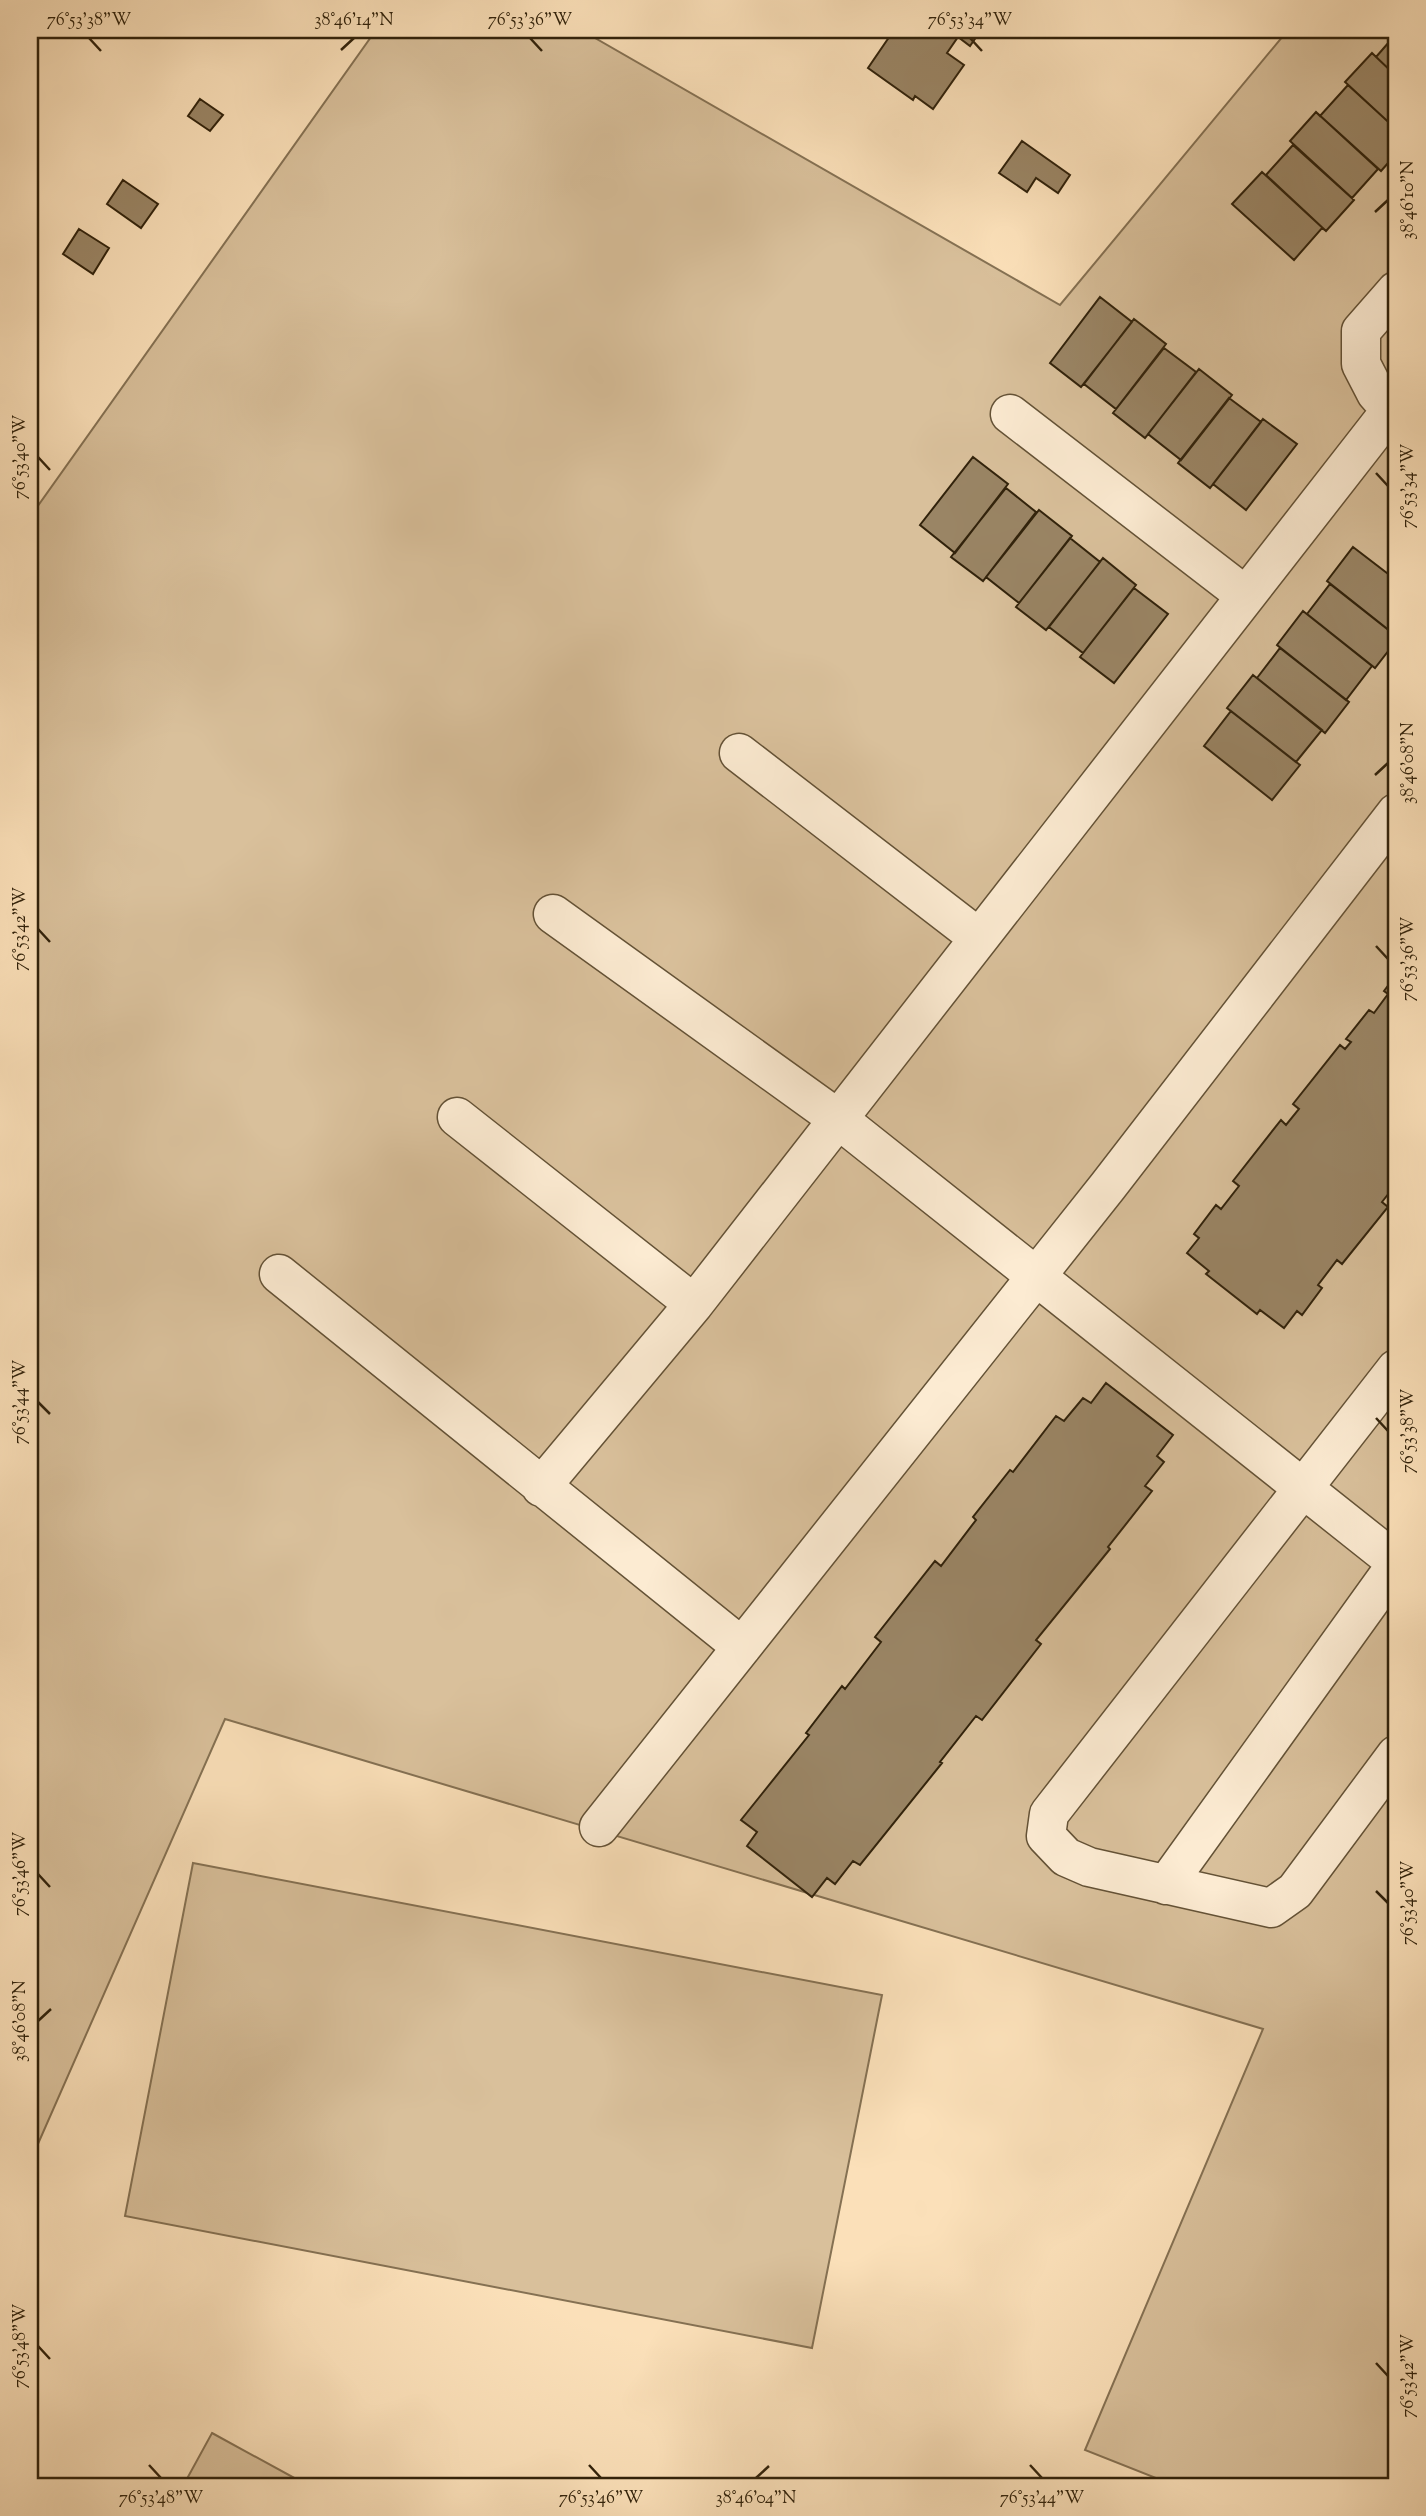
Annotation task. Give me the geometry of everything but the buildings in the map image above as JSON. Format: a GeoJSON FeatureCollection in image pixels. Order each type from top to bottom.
{"type":"FeatureCollection","features":[{"type":"Feature","properties":{"kind":"street"},"geometry":{"type":"LineString","coordinates":[[541,1487],[694,1304],[1246,596],[1394,413],[1376,393],[1361,364],[1361,331],[1396,291]]}},
{"type":"Feature","properties":{"kind":"street"},"geometry":{"type":"LineString","coordinates":[[1010,414],[1246,596]]}},
{"type":"Feature","properties":{"kind":"street"},"geometry":{"type":"LineString","coordinates":[[739,753],[979,938]]}},
{"type":"Feature","properties":{"kind":"street"},"geometry":{"type":"LineString","coordinates":[[599,1827],[1036,1276],[1396,813]]}},
{"type":"Feature","properties":{"kind":"street"},"geometry":{"type":"LineString","coordinates":[[553,914],[838,1119],[1396,1563],[1166,1885]]}},
{"type":"Feature","properties":{"kind":"street"},"geometry":{"type":"LineString","coordinates":[[457,1117],[694,1304]]}},
{"type":"Feature","properties":{"kind":"street"},"geometry":{"type":"LineString","coordinates":[[279,1274],[742,1647]]}},
{"type":"Feature","properties":{"kind":"street"},"geometry":{"type":"LineString","coordinates":[[1396,1368],[1049,1814],[1046,1836],[1066,1857],[1089,1867],[1271,1908],[1294,1891],[1396,1755]]}},
{"type":"Feature","properties":{"kind":"shaded area"},"geometry":{"type":"Polygon","coordinates":[[[376,30],[581,30],[1060,305],[1288,30],[1396,30],[1396,2486],[1176,2486],[1085,2450],[1263,2029],[225,1719],[30,2162],[30,517],[376,30]]]}},
{"type":"Feature","properties":{"kind":"shaded area"},"geometry":{"type":"Polygon","coordinates":[[[193,1863],[882,1995],[812,2348],[125,2216],[193,1863]]]}},
{"type":"Feature","properties":{"kind":"shaded area"},"geometry":{"type":"Polygon","coordinates":[[[212,2433],[309,2486],[183,2486],[212,2433]]]}}]}
